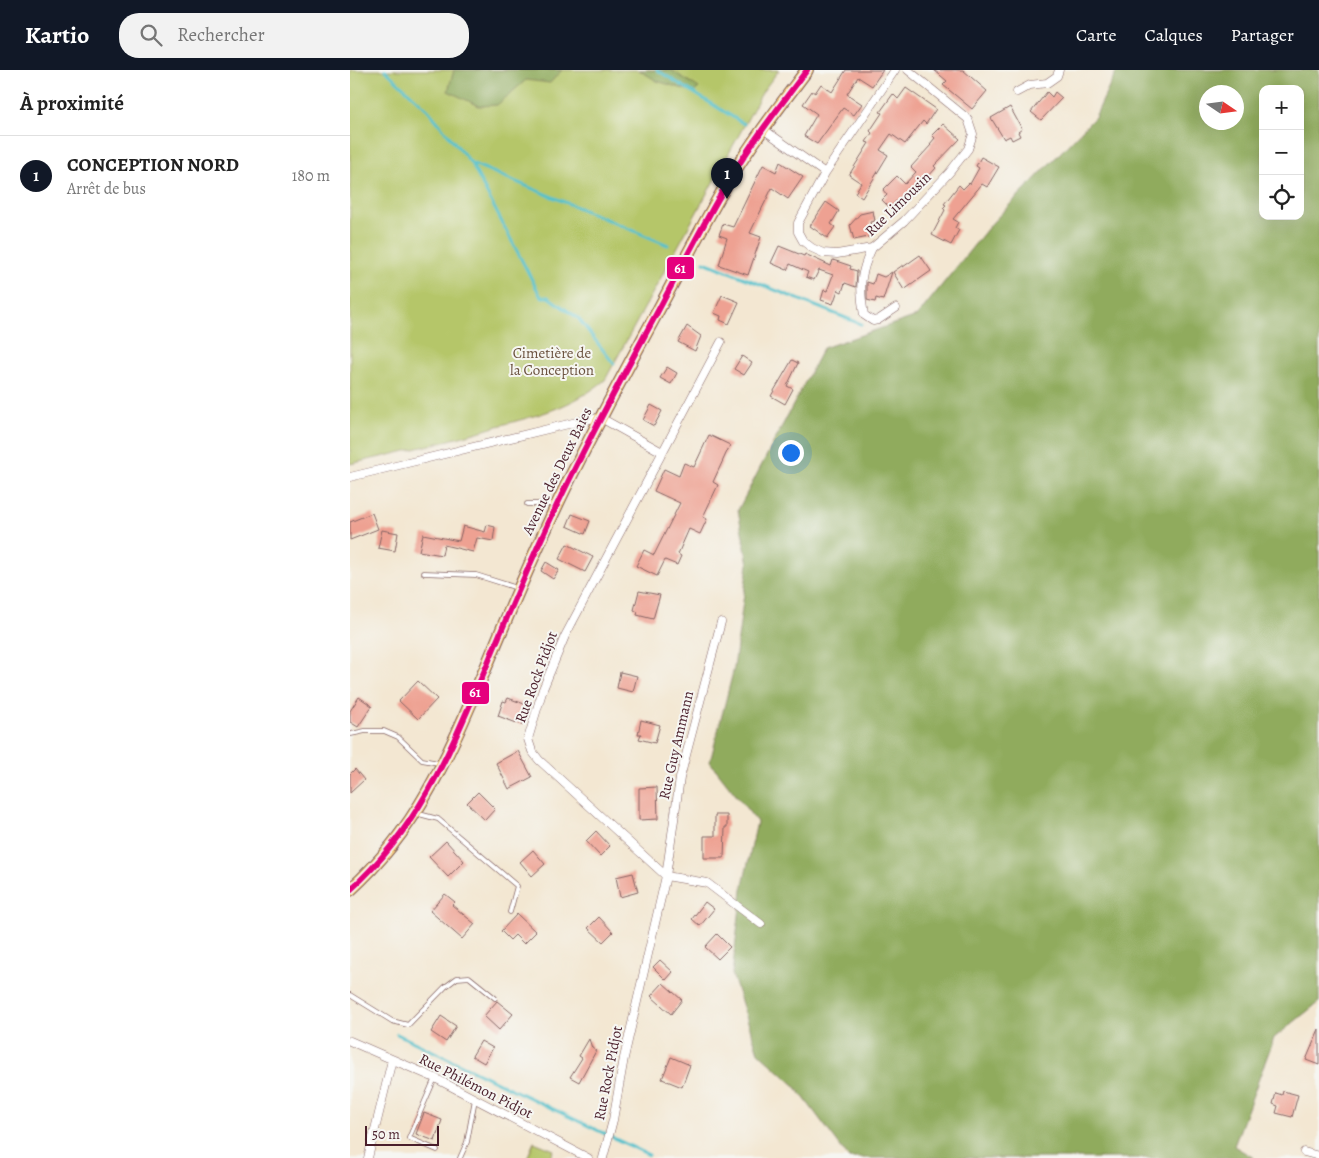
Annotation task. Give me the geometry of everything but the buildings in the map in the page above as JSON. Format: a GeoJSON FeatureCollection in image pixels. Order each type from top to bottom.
{"type":"FeatureCollection","features":[{"type":"Feature","properties":{"kind":"main road","name":"Avenue des Deux Baies"},"geometry":{"type":"LineString","coordinates":[[351,888],[368,874],[416,813],[444,764],[519,589],[558,504],[601,418],[727,183],[806,70]]}},
{"type":"Feature","properties":{"kind":"street","name":"Rue Limousin"},"geometry":{"type":"LineString","coordinates":[[895,70],[825,173],[798,223],[798,232],[803,241],[824,254],[872,248],[904,221],[949,173],[968,149],[973,134],[968,119],[908,70]]}},
{"type":"Feature","properties":{"kind":"street"},"geometry":{"type":"LineString","coordinates":[[1017,92],[1030,85],[1047,83],[1057,76],[1059,70]]}},
{"type":"Feature","properties":{"kind":"street"},"geometry":{"type":"LineString","coordinates":[[763,129],[825,173]]}},
{"type":"Feature","properties":{"kind":"street"},"geometry":{"type":"LineString","coordinates":[[872,248],[860,278],[860,292],[864,315],[874,321],[896,308]]}},
{"type":"Feature","properties":{"kind":"street","name":"Rue Rock Pidjot"},"geometry":{"type":"LineString","coordinates":[[604,1157],[624,1058],[666,876],[539,760],[532,750],[528,739],[543,689],[565,636],[721,342]]}},
{"type":"Feature","properties":{"kind":"street"},"geometry":{"type":"LineString","coordinates":[[350,477],[590,419],[601,418],[662,452]]}},
{"type":"Feature","properties":{"kind":"street","name":"Rue Guy Ammann"},"geometry":{"type":"LineString","coordinates":[[666,876],[680,778],[720,622]]}},
{"type":"Feature","properties":{"kind":"street"},"geometry":{"type":"LineString","coordinates":[[666,876],[708,883],[761,924]]}},
{"type":"Feature","properties":{"kind":"street","name":"Rue Philémon Pidjot"},"geometry":{"type":"LineString","coordinates":[[350,1041],[435,1078],[588,1158]]}},
{"type":"Feature","properties":{"kind":"street"},"geometry":{"type":"LineString","coordinates":[[368,1158],[392,1060]]}},
{"type":"Feature","properties":{"kind":"street"},"geometry":{"type":"LineString","coordinates":[[1304,1152],[1319,1156]]}},
{"type":"Feature","properties":{"kind":"lane"},"geometry":{"type":"LineString","coordinates":[[527,504],[558,504]]}},
{"type":"Feature","properties":{"kind":"lane"},"geometry":{"type":"LineString","coordinates":[[424,573],[476,575],[519,589]]}},
{"type":"Feature","properties":{"kind":"lane"},"geometry":{"type":"LineString","coordinates":[[351,734],[384,730],[398,737],[422,760],[444,764]]}},
{"type":"Feature","properties":{"kind":"lane"},"geometry":{"type":"LineString","coordinates":[[416,813],[438,819],[517,886],[510,912]]}},
{"type":"Feature","properties":{"kind":"lane"},"geometry":{"type":"LineString","coordinates":[[350,995],[392,1021],[408,1025],[445,987],[457,978],[469,978],[486,989],[495,998]]}},
{"type":"Feature","properties":{"kind":"lane"},"geometry":{"type":"LineString","coordinates":[[435,1078],[409,1138],[437,1150]]}},
{"type":"Feature","properties":{"kind":"lane"},"geometry":{"type":"LineString","coordinates":[[460,1158],[466,1142],[475,1099]]}},
{"type":"Feature","properties":{"kind":"green space","name":"Cimetière de la Conception"},"geometry":{"type":"Polygon","coordinates":[[[350,70],[779,70],[763,91],[605,380],[592,390],[567,404],[540,414],[443,442],[350,464],[350,70]]]}},
{"type":"Feature","properties":{"kind":"green space"},"geometry":{"type":"Polygon","coordinates":[[[454,70],[562,70],[550,83],[526,80],[497,105],[479,106],[448,91],[454,70]]]}},
{"type":"Feature","properties":{"kind":"green space"},"geometry":{"type":"Polygon","coordinates":[[[639,70],[671,70],[699,88],[694,92],[657,81],[639,70]]]}},
{"type":"Feature","properties":{"kind":"green space"},"geometry":{"type":"Polygon","coordinates":[[[1117,70],[1319,70],[1319,1002],[1274,1038],[1234,1146],[1254,1158],[849,1158],[795,1086],[758,1052],[732,974],[742,890],[757,822],[710,762],[734,668],[748,564],[738,510],[823,348],[917,316],[992,223],[1095,117],[1117,70]]]}},
{"type":"Feature","properties":{"kind":"green space"},"geometry":{"type":"Polygon","coordinates":[[[534,1142],[554,1150],[550,1158],[527,1158],[534,1142]]]}},
{"type":"Feature","properties":{"kind":"waterway"},"geometry":{"type":"LineString","coordinates":[[385,70],[428,110],[471,163],[668,245]]}},
{"type":"Feature","properties":{"kind":"waterway"},"geometry":{"type":"LineString","coordinates":[[657,70],[744,124]]}},
{"type":"Feature","properties":{"kind":"waterway"},"geometry":{"type":"LineString","coordinates":[[471,163],[541,297],[548,297],[578,318],[614,364]]}},
{"type":"Feature","properties":{"kind":"waterway"},"geometry":{"type":"LineString","coordinates":[[704,262],[861,324]]}},
{"type":"Feature","properties":{"kind":"waterway"},"geometry":{"type":"LineString","coordinates":[[397,1034],[649,1155]]}},
{"type":"Feature","properties":{"kind":"transit line","name":"61"},"geometry":{"type":"LineString","coordinates":[[350,890],[375,866],[396,840],[415,813],[431,785],[460,727],[568,481],[604,412],[728,182],[756,139],[807,70]]}},
{"type":"Feature","properties":{"kind":"place","name":"CONCEPTION NORD"},"geometry":{"type":"Point","coordinates":[727,199]}}]}
